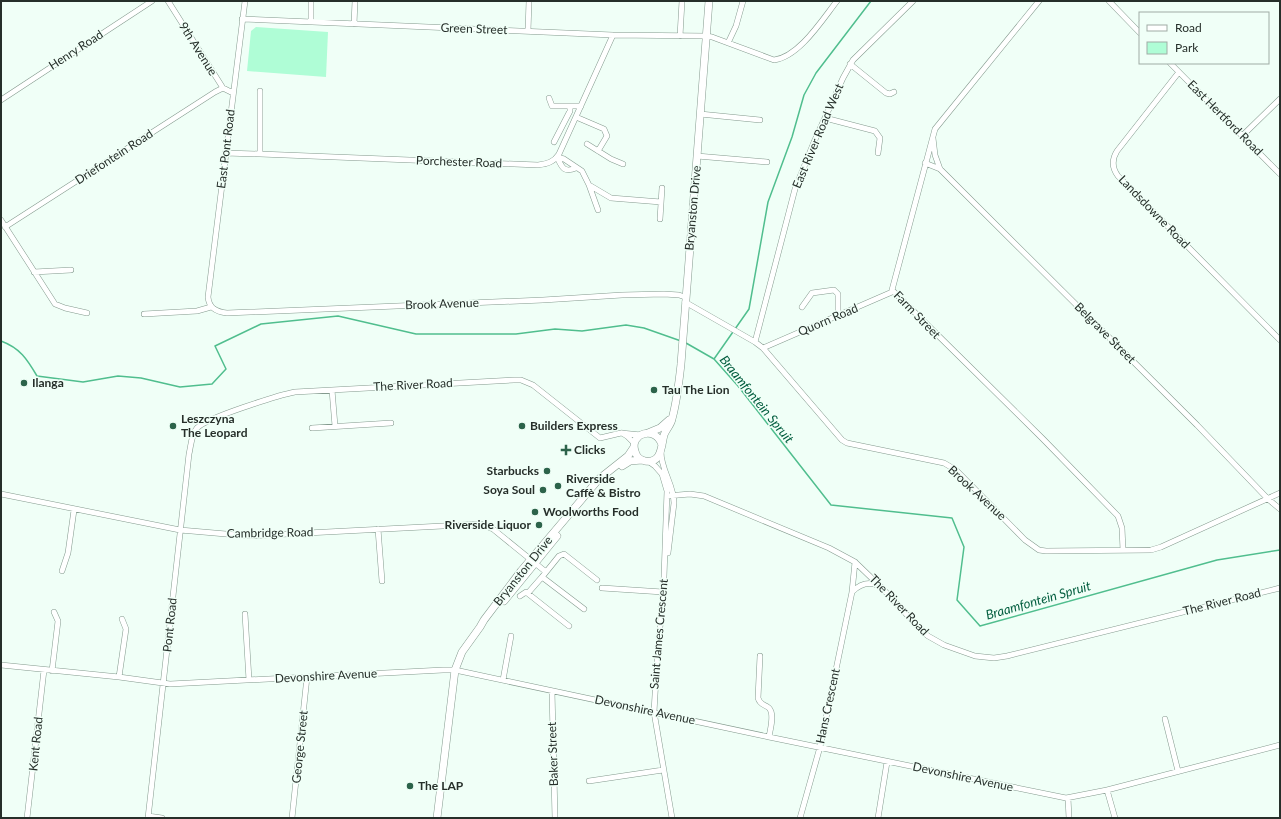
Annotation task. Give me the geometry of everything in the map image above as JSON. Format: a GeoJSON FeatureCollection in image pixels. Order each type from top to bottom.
{"type":"FeatureCollection","features":[{"type":"Feature","properties":{"kind":"main road","name":"Bryanston Drive"},"geometry":{"type":"LineString","coordinates":[[662,448],[665,432],[673,415],[681,364],[709,1]]}},
{"type":"Feature","properties":{"kind":"main road"},"geometry":{"type":"LineString","coordinates":[[644,434],[650,433],[658,437],[662,448],[656,459],[645,461],[636,455],[634,445],[644,434],[660,428],[673,415]]}},
{"type":"Feature","properties":{"kind":"main road","name":"Bryanston Drive"},"geometry":{"type":"LineString","coordinates":[[533,562],[599,479],[628,456],[634,445]]}},
{"type":"Feature","properties":{"kind":"main road","name":"Bryanston Drive"},"geometry":{"type":"LineString","coordinates":[[438,818],[452,689],[455,670],[462,652],[484,620],[604,479],[627,462],[645,461]]}},
{"type":"Feature","properties":{"kind":"street","name":"Henry Road"},"geometry":{"type":"LineString","coordinates":[[1,100],[152,1]]}},
{"type":"Feature","properties":{"kind":"street","name":"9th Avenue"},"geometry":{"type":"LineString","coordinates":[[168,1],[223,88],[234,93]]}},
{"type":"Feature","properties":{"kind":"street","name":"East Pont Road"},"geometry":{"type":"LineString","coordinates":[[211,307],[208,297],[245,1]]}},
{"type":"Feature","properties":{"kind":"street"},"geometry":{"type":"LineString","coordinates":[[311,1],[311,22]]}},
{"type":"Feature","properties":{"kind":"street"},"geometry":{"type":"LineString","coordinates":[[354,24],[355,1]]}},
{"type":"Feature","properties":{"kind":"street"},"geometry":{"type":"LineString","coordinates":[[528,31],[529,1]]}},
{"type":"Feature","properties":{"kind":"street"},"geometry":{"type":"LineString","coordinates":[[680,36],[682,1]]}},
{"type":"Feature","properties":{"kind":"street"},"geometry":{"type":"LineString","coordinates":[[728,43],[736,26],[743,1]]}},
{"type":"Feature","properties":{"kind":"street","name":"Green Street"},"geometry":{"type":"LineString","coordinates":[[242,19],[613,35],[706,36],[772,59],[784,57],[800,46],[837,1]]}},
{"type":"Feature","properties":{"kind":"street","name":"East River Road West"},"geometry":{"type":"LineString","coordinates":[[755,342],[795,189],[825,118],[850,64],[912,1]]}},
{"type":"Feature","properties":{"kind":"street","name":"Farm Street"},"geometry":{"type":"LineString","coordinates":[[1039,1],[939,122],[933,133],[892,292],[1043,439],[1118,516],[1122,528],[1123,550]]}},
{"type":"Feature","properties":{"kind":"street"},"geometry":{"type":"LineString","coordinates":[[1109,1],[1139,31]]}},
{"type":"Feature","properties":{"kind":"street"},"geometry":{"type":"LineString","coordinates":[[557,157],[613,35]]}},
{"type":"Feature","properties":{"kind":"street"},"geometry":{"type":"LineString","coordinates":[[850,64],[886,93],[890,94],[894,92]]}},
{"type":"Feature","properties":{"kind":"street","name":"East Hertford Road"},"geometry":{"type":"LineString","coordinates":[[1171,64],[1280,174]]}},
{"type":"Feature","properties":{"kind":"street","name":"Landsdowne Road"},"geometry":{"type":"LineString","coordinates":[[1179,72],[1117,151],[1113,161],[1114,169],[1118,176],[1280,340]]}},
{"type":"Feature","properties":{"kind":"street","name":"Driefontein Road"},"geometry":{"type":"LineString","coordinates":[[6,227],[214,92],[223,88]]}},
{"type":"Feature","properties":{"kind":"street"},"geometry":{"type":"LineString","coordinates":[[260,91],[260,154]]}},
{"type":"Feature","properties":{"kind":"street"},"geometry":{"type":"LineString","coordinates":[[549,98],[552,106],[581,106]]}},
{"type":"Feature","properties":{"kind":"street"},"geometry":{"type":"LineString","coordinates":[[1242,136],[1280,99]]}},
{"type":"Feature","properties":{"kind":"street"},"geometry":{"type":"LineString","coordinates":[[554,142],[570,111],[570,106]]}},
{"type":"Feature","properties":{"kind":"street"},"geometry":{"type":"LineString","coordinates":[[700,114],[760,120]]}},
{"type":"Feature","properties":{"kind":"street"},"geometry":{"type":"LineString","coordinates":[[576,116],[604,129],[606,132],[607,136],[598,151]]}},
{"type":"Feature","properties":{"kind":"street"},"geometry":{"type":"LineString","coordinates":[[825,118],[875,131],[880,138],[878,154]]}},
{"type":"Feature","properties":{"kind":"street"},"geometry":{"type":"LineString","coordinates":[[933,133],[934,153],[940,169]]}},
{"type":"Feature","properties":{"kind":"street"},"geometry":{"type":"LineString","coordinates":[[587,144],[610,159],[623,164]]}},
{"type":"Feature","properties":{"kind":"street","name":"Porchester Road"},"geometry":{"type":"LineString","coordinates":[[225,153],[538,165],[552,162],[557,157]]}},
{"type":"Feature","properties":{"kind":"street"},"geometry":{"type":"LineString","coordinates":[[697,156],[767,162]]}},
{"type":"Feature","properties":{"kind":"street"},"geometry":{"type":"LineString","coordinates":[[557,157],[561,165],[566,170],[576,168]]}},
{"type":"Feature","properties":{"kind":"street"},"geometry":{"type":"LineString","coordinates":[[557,157],[564,159],[582,171],[598,210]]}},
{"type":"Feature","properties":{"kind":"street","name":"Belgrave Street"},"geometry":{"type":"LineString","coordinates":[[925,162],[933,164],[940,169],[1197,425],[1268,499],[1280,509]]}},
{"type":"Feature","properties":{"kind":"street"},"geometry":{"type":"LineString","coordinates":[[589,185],[605,195],[614,198],[662,202]]}},
{"type":"Feature","properties":{"kind":"street"},"geometry":{"type":"LineString","coordinates":[[660,219],[662,188]]}},
{"type":"Feature","properties":{"kind":"street"},"geometry":{"type":"LineString","coordinates":[[1,220],[55,304],[87,313]]}},
{"type":"Feature","properties":{"kind":"street"},"geometry":{"type":"LineString","coordinates":[[34,272],[71,270]]}},
{"type":"Feature","properties":{"kind":"street"},"geometry":{"type":"LineString","coordinates":[[802,307],[812,293],[834,290],[838,294],[838,315]]}},
{"type":"Feature","properties":{"kind":"street","name":"Quorn Road"},"geometry":{"type":"LineString","coordinates":[[763,348],[892,292]]}},
{"type":"Feature","properties":{"kind":"street","name":"Brook Avenue"},"geometry":{"type":"LineString","coordinates":[[211,307],[218,312],[227,313],[543,300],[622,295],[675,294],[763,348],[836,435],[844,442],[950,465],[1025,540],[1039,550],[1146,550],[1162,547],[1280,493]]}},
{"type":"Feature","properties":{"kind":"street"},"geometry":{"type":"LineString","coordinates":[[144,314],[197,311],[211,307]]}},
{"type":"Feature","properties":{"kind":"street","name":"The River Road"},"geometry":{"type":"LineString","coordinates":[[194,433],[200,426],[211,420],[278,396],[295,392],[521,380],[533,385],[600,438],[621,433],[644,434]]}},
{"type":"Feature","properties":{"kind":"street"},"geometry":{"type":"LineString","coordinates":[[332,390],[335,426]]}},
{"type":"Feature","properties":{"kind":"street"},"geometry":{"type":"LineString","coordinates":[[312,428],[391,423]]}},
{"type":"Feature","properties":{"kind":"street","name":"Pont Road"},"geometry":{"type":"LineString","coordinates":[[148,817],[189,454],[194,433]]}},
{"type":"Feature","properties":{"kind":"street"},"geometry":{"type":"LineString","coordinates":[[621,433],[627,436],[634,445]]}},
{"type":"Feature","properties":{"kind":"street","name":"Saint James Crescent"},"geometry":{"type":"LineString","coordinates":[[662,448],[662,464],[674,495],[667,556],[664,568]]}},
{"type":"Feature","properties":{"kind":"street","name":"Saint James Crescent"},"geometry":{"type":"LineString","coordinates":[[645,461],[655,466],[662,474],[666,485],[667,496],[663,592],[654,712],[672,818]]}},
{"type":"Feature","properties":{"kind":"street","name":"Cambridge Road"},"geometry":{"type":"LineString","coordinates":[[1,494],[74,510],[180,530],[249,536],[481,524],[492,529],[546,572]]}},
{"type":"Feature","properties":{"kind":"street","name":"The River Road"},"geometry":{"type":"LineString","coordinates":[[667,496],[690,494],[704,496],[829,548],[855,562],[928,636],[944,645],[971,656],[994,658],[1007,656],[1280,588]]}},
{"type":"Feature","properties":{"kind":"street"},"geometry":{"type":"LineString","coordinates":[[62,571],[68,553],[74,510]]}},
{"type":"Feature","properties":{"kind":"street"},"geometry":{"type":"LineString","coordinates":[[378,530],[382,581]]}},
{"type":"Feature","properties":{"kind":"street"},"geometry":{"type":"LineString","coordinates":[[528,593],[559,556],[564,554],[597,580]]}},
{"type":"Feature","properties":{"kind":"street","name":"Hans Crescent"},"geometry":{"type":"LineString","coordinates":[[800,818],[820,748],[852,592],[855,562]]}},
{"type":"Feature","properties":{"kind":"street"},"geometry":{"type":"LineString","coordinates":[[542,577],[584,610]]}},
{"type":"Feature","properties":{"kind":"street"},"geometry":{"type":"LineString","coordinates":[[852,592],[859,586],[866,584],[874,584],[882,588]]}},
{"type":"Feature","properties":{"kind":"street"},"geometry":{"type":"LineString","coordinates":[[602,588],[663,592]]}},
{"type":"Feature","properties":{"kind":"street"},"geometry":{"type":"LineString","coordinates":[[520,596],[524,592],[528,593],[569,626]]}},
{"type":"Feature","properties":{"kind":"street"},"geometry":{"type":"LineString","coordinates":[[52,671],[58,621],[54,612]]}},
{"type":"Feature","properties":{"kind":"street"},"geometry":{"type":"LineString","coordinates":[[245,614],[249,680]]}},
{"type":"Feature","properties":{"kind":"street"},"geometry":{"type":"LineString","coordinates":[[119,677],[126,629],[122,619]]}},
{"type":"Feature","properties":{"kind":"street"},"geometry":{"type":"LineString","coordinates":[[503,680],[511,636]]}},
{"type":"Feature","properties":{"kind":"street"},"geometry":{"type":"LineString","coordinates":[[760,656],[758,698],[760,703],[771,711],[769,737]]}},
{"type":"Feature","properties":{"kind":"street","name":"Devonshire Avenue"},"geometry":{"type":"LineString","coordinates":[[1,665],[179,684],[455,670],[887,762],[1068,798],[1107,790],[1280,746]]}},
{"type":"Feature","properties":{"kind":"street","name":"Kent Road"},"geometry":{"type":"LineString","coordinates":[[27,818],[44,670]]}},
{"type":"Feature","properties":{"kind":"street","name":"George Street"},"geometry":{"type":"LineString","coordinates":[[292,818],[307,677]]}},
{"type":"Feature","properties":{"kind":"street","name":"Baker Street"},"geometry":{"type":"LineString","coordinates":[[552,691],[555,818]]}},
{"type":"Feature","properties":{"kind":"street"},"geometry":{"type":"LineString","coordinates":[[1165,719],[1178,771]]}},
{"type":"Feature","properties":{"kind":"street"},"geometry":{"type":"LineString","coordinates":[[878,818],[887,762]]}},
{"type":"Feature","properties":{"kind":"street"},"geometry":{"type":"LineString","coordinates":[[589,780],[663,770]]}},
{"type":"Feature","properties":{"kind":"street"},"geometry":{"type":"LineString","coordinates":[[1107,790],[1114,818]]}},
{"type":"Feature","properties":{"kind":"street"},"geometry":{"type":"LineString","coordinates":[[1068,798],[1069,818]]}},
{"type":"Feature","properties":{"kind":"street"},"geometry":{"type":"LineString","coordinates":[[148,817],[162,818]]}},
{"type":"Feature","properties":{"kind":"green space"},"geometry":{"type":"Polygon","coordinates":[[[256,27],[328,32],[326,77],[247,71],[251,31],[256,27]]]}},
{"type":"Feature","properties":{"kind":"waterway"},"geometry":{"type":"LineString","coordinates":[[714,359],[749,309],[768,202],[792,137],[804,95],[816,73],[871,1]]}},
{"type":"Feature","properties":{"kind":"waterway","name":"Braamfontein Spruit"},"geometry":{"type":"LineString","coordinates":[[1,341],[18,351],[30,364],[37,376],[83,382],[118,376],[141,378],[180,387],[212,384],[226,369],[215,346],[261,324],[338,316],[416,334],[516,334],[555,329],[582,331],[626,325],[644,328],[681,341]]}},
{"type":"Feature","properties":{"kind":"waterway","name":"Braamfontein Spruit"},"geometry":{"type":"LineString","coordinates":[[686,343],[714,359],[738,386],[831,505],[952,518],[964,547],[957,600],[980,626],[1217,560],[1280,550]]}},
{"type":"Feature","properties":{"kind":"place","name":"Ilanga"},"geometry":{"type":"Point","coordinates":[24,383]}},
{"type":"Feature","properties":{"kind":"place","name":"Tau The Lion"},"geometry":{"type":"Point","coordinates":[654,390]}},
{"type":"Feature","properties":{"kind":"place","name":"Leszczyna The Leopard"},"geometry":{"type":"Point","coordinates":[173,426]}},
{"type":"Feature","properties":{"kind":"place","name":"Builders Express"},"geometry":{"type":"Point","coordinates":[522,426]}},
{"type":"Feature","properties":{"kind":"place","name":"Clicks"},"geometry":{"type":"Point","coordinates":[566,450]}},
{"type":"Feature","properties":{"kind":"place","name":"Starbucks"},"geometry":{"type":"Point","coordinates":[547,471]}},
{"type":"Feature","properties":{"kind":"place","name":"Riverside Caffè & Bistro"},"geometry":{"type":"Point","coordinates":[558,486]}},
{"type":"Feature","properties":{"kind":"place","name":"Soya Soul"},"geometry":{"type":"Point","coordinates":[543,490]}},
{"type":"Feature","properties":{"kind":"place","name":"Woolworths Food"},"geometry":{"type":"Point","coordinates":[535,512]}},
{"type":"Feature","properties":{"kind":"place","name":"Riverside Liquor"},"geometry":{"type":"Point","coordinates":[539,525]}},
{"type":"Feature","properties":{"kind":"place","name":"The LAP"},"geometry":{"type":"Point","coordinates":[410,786]}}]}
